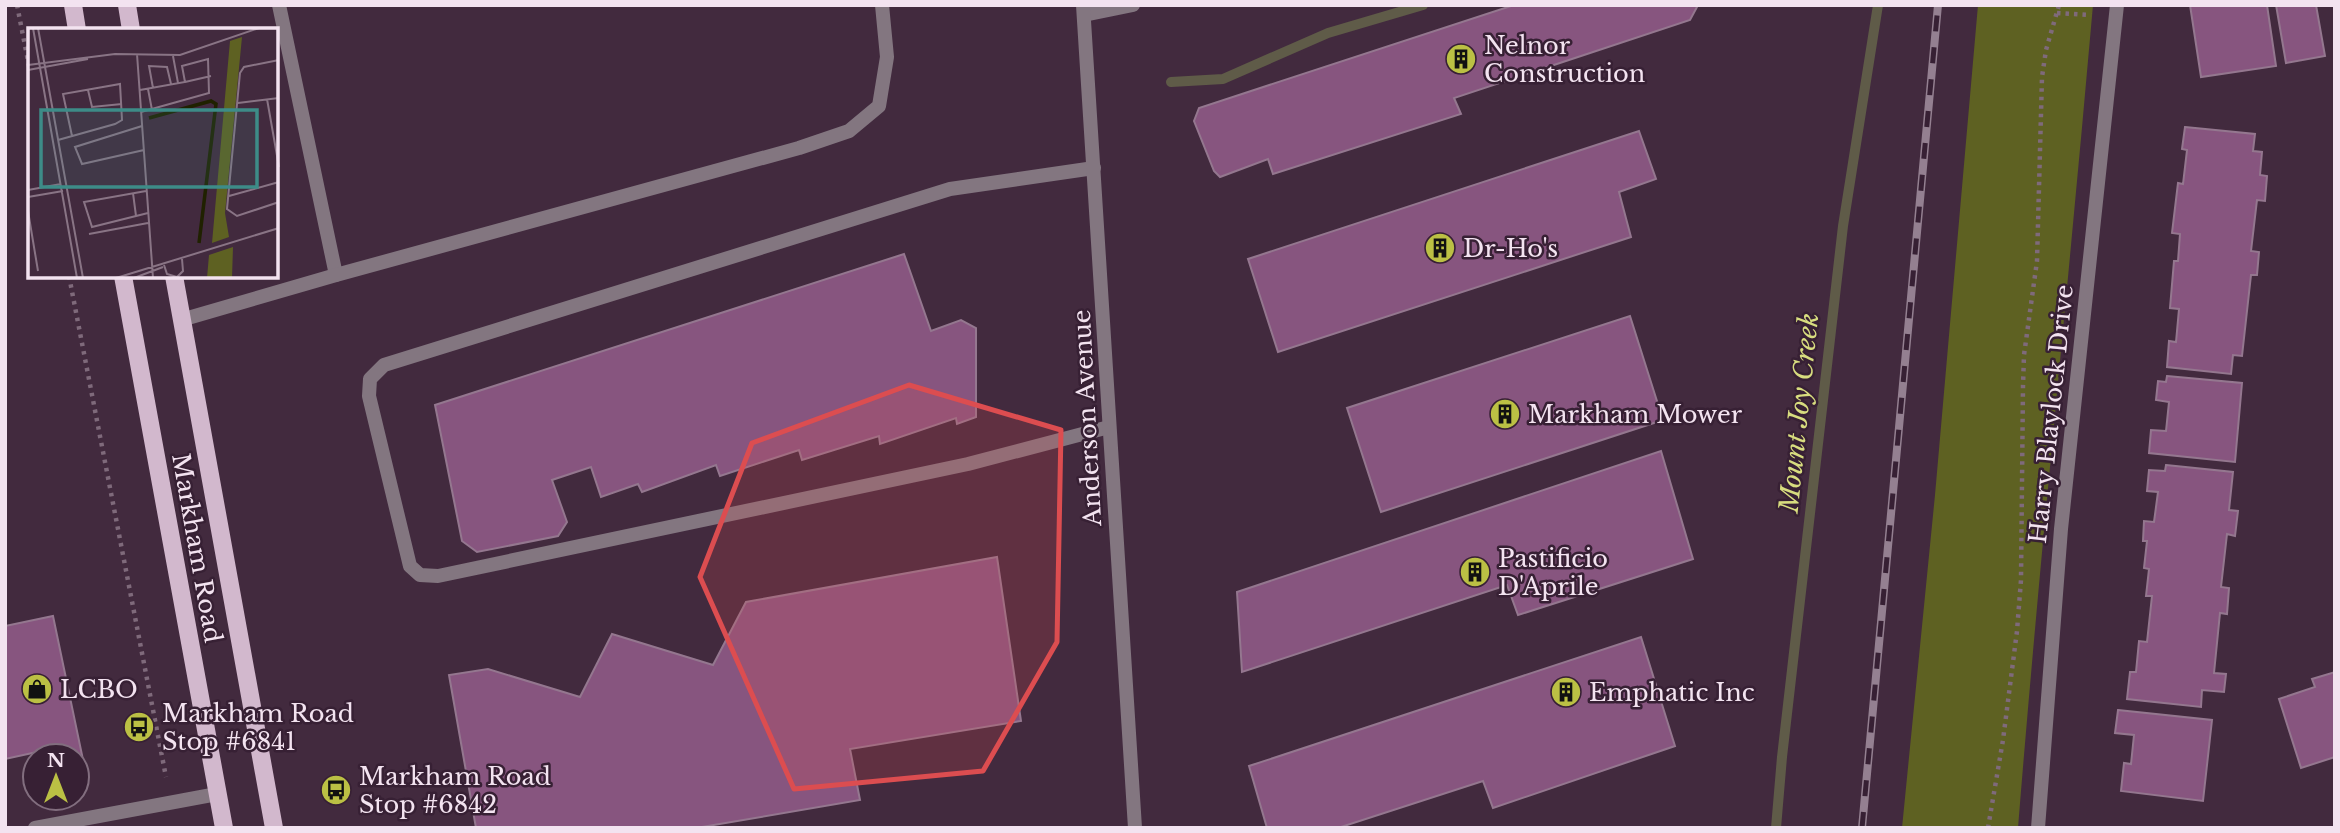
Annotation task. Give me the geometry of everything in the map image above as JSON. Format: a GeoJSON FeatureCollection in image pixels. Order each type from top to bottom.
{"type":"FeatureCollection","features":[{"type":"Feature","properties":{"kind":"main road"},"geometry":{"type":"LineString","coordinates":[[73,5],[77,28]]}},
{"type":"Feature","properties":{"kind":"main road"},"geometry":{"type":"LineString","coordinates":[[127,5],[131,28]]}},
{"type":"Feature","properties":{"kind":"main road","name":"Markham Road"},"geometry":{"type":"LineString","coordinates":[[122,278],[224,828]]}},
{"type":"Feature","properties":{"kind":"main road","name":"Markham Road"},"geometry":{"type":"LineString","coordinates":[[174,278],[274,828]]}},
{"type":"Feature","properties":{"kind":"street"},"geometry":{"type":"LineString","coordinates":[[279,5],[336,275]]}},
{"type":"Feature","properties":{"kind":"street"},"geometry":{"type":"LineString","coordinates":[[181,320],[799,148],[849,131],[879,106],[887,57],[883,5]]}},
{"type":"Feature","properties":{"kind":"street"},"geometry":{"type":"LineString","coordinates":[[1084,10],[1133,5]]}},
{"type":"Feature","properties":{"kind":"street","name":"Anderson Avenue"},"geometry":{"type":"LineString","coordinates":[[1084,10],[1135,828]]}},
{"type":"Feature","properties":{"kind":"street","name":"Harry Blaylock Drive"},"geometry":{"type":"LineString","coordinates":[[2038,828],[2061,529],[2117,11]]}},
{"type":"Feature","properties":{"kind":"street"},"geometry":{"type":"LineString","coordinates":[[1094,167],[950,189],[384,365],[370,379],[369,396],[410,566],[420,575],[438,576],[968,464],[1109,427]]}},
{"type":"Feature","properties":{"kind":"street"},"geometry":{"type":"LineString","coordinates":[[34,828],[218,794]]}},
{"type":"Feature","properties":{"kind":"path"},"geometry":{"type":"LineString","coordinates":[[17,5],[28,61]]}},
{"type":"Feature","properties":{"kind":"path"},"geometry":{"type":"LineString","coordinates":[[1988,828],[2017,631],[2021,580],[2024,355],[2038,261],[2042,77],[2046,50],[2059,5]]}},
{"type":"Feature","properties":{"kind":"path"},"geometry":{"type":"LineString","coordinates":[[2057,13],[2117,11]]}},
{"type":"Feature","properties":{"kind":"path"},"geometry":{"type":"LineString","coordinates":[[69,278],[170,802]]}},
{"type":"Feature","properties":{"kind":"highlighted area"},"geometry":{"type":"Polygon","coordinates":[[[909,385],[1061,430],[1057,642],[983,771],[794,789],[700,577],[752,443],[909,385]]]}},
{"type":"Feature","properties":{"kind":"shaded area"},"geometry":{"type":"Polygon","coordinates":[[[1978,5],[2093,5],[2018,828],[1902,828],[1935,495],[1978,5]]]}},
{"type":"Feature","properties":{"kind":"building","name":"Nelnor Construction"},"geometry":{"type":"Polygon","coordinates":[[[1514,5],[1697,7],[1690,20],[1454,98],[1461,114],[1273,174],[1268,159],[1220,177],[1214,171],[1194,121],[1199,108],[1514,5]]]}},
{"type":"Feature","properties":{"kind":"building"},"geometry":{"type":"Polygon","coordinates":[[[2190,5],[2267,5],[2276,66],[2201,77],[2190,5]]]}},
{"type":"Feature","properties":{"kind":"building"},"geometry":{"type":"Polygon","coordinates":[[[2276,5],[2316,5],[2325,56],[2286,63],[2276,5]]]}},
{"type":"Feature","properties":{"kind":"building"},"geometry":{"type":"Polygon","coordinates":[[[2185,127],[2255,134],[2253,151],[2262,152],[2260,175],[2267,176],[2265,201],[2257,200],[2251,251],[2259,252],[2257,275],[2251,275],[2242,356],[2233,355],[2231,374],[2167,367],[2169,341],[2176,342],[2179,309],[2170,308],[2174,261],[2178,261],[2180,234],[2172,233],[2178,183],[2183,184],[2187,150],[2182,149],[2185,127]]]}},
{"type":"Feature","properties":{"kind":"building","name":"Dr-Ho's"},"geometry":{"type":"Polygon","coordinates":[[[1639,131],[1656,179],[1619,192],[1631,237],[1278,352],[1248,259],[1639,131]]]}},
{"type":"Feature","properties":{"kind":"building"},"geometry":{"type":"Polygon","coordinates":[[[904,254],[931,331],[961,320],[976,328],[976,417],[957,424],[956,418],[880,444],[879,436],[802,460],[799,450],[720,476],[716,465],[642,492],[638,484],[601,497],[591,467],[552,480],[567,522],[558,536],[477,552],[462,541],[435,405],[904,254]]]}},
{"type":"Feature","properties":{"kind":"building","name":"Markham Mower"},"geometry":{"type":"Polygon","coordinates":[[[1630,316],[1663,420],[1381,512],[1347,408],[1630,316]]]}},
{"type":"Feature","properties":{"kind":"building"},"geometry":{"type":"Polygon","coordinates":[[[2167,376],[2242,383],[2235,462],[2149,453],[2151,430],[2166,431],[2169,402],[2156,400],[2158,381],[2166,382],[2167,376]]]}},
{"type":"Feature","properties":{"kind":"building","name":"Pastificio D'Aprile"},"geometry":{"type":"Polygon","coordinates":[[[1661,451],[1693,559],[1518,615],[1507,585],[1242,672],[1237,592],[1661,451]]]}},
{"type":"Feature","properties":{"kind":"building"},"geometry":{"type":"Polygon","coordinates":[[[2166,465],[2233,472],[2229,510],[2238,511],[2235,536],[2227,534],[2221,587],[2229,588],[2227,614],[2220,613],[2214,673],[2226,674],[2224,692],[2202,690],[2201,707],[2127,699],[2130,672],[2136,672],[2139,641],[2147,642],[2152,596],[2146,596],[2149,569],[2144,568],[2147,541],[2143,541],[2144,521],[2154,522],[2158,492],[2147,491],[2149,470],[2165,471],[2166,465]]]}},
{"type":"Feature","properties":{"kind":"building"},"geometry":{"type":"Polygon","coordinates":[[[997,557],[1021,721],[850,749],[860,800],[696,828],[476,828],[449,675],[488,669],[580,697],[612,634],[713,665],[746,602],[997,557]]]}},
{"type":"Feature","properties":{"kind":"building","name":"LCBO"},"geometry":{"type":"Polygon","coordinates":[[[53,616],[79,742],[21,742],[21,756],[5,759],[5,626],[53,616]]]}},
{"type":"Feature","properties":{"kind":"building","name":"Emphatic Inc"},"geometry":{"type":"Polygon","coordinates":[[[1641,637],[1675,746],[1493,808],[1483,781],[1338,828],[1267,828],[1249,766],[1641,637]]]}},
{"type":"Feature","properties":{"kind":"building"},"geometry":{"type":"Polygon","coordinates":[[[2335,672],[2335,757],[2301,768],[2279,699],[2315,687],[2312,679],[2335,672]]]}},
{"type":"Feature","properties":{"kind":"building"},"geometry":{"type":"Polygon","coordinates":[[[2118,710],[2212,720],[2203,801],[2121,791],[2124,763],[2131,764],[2134,735],[2115,733],[2118,710]]]}},
{"type":"Feature","properties":{"kind":"waterway","name":"Mount Joy Creek"},"geometry":{"type":"LineString","coordinates":[[1171,82],[1223,79],[1328,33],[1423,5]]}},
{"type":"Feature","properties":{"kind":"waterway","name":"Mount Joy Creek"},"geometry":{"type":"LineString","coordinates":[[1776,828],[1843,226],[1878,5]]}},
{"type":"Feature","properties":{"kind":"railway"},"geometry":{"type":"LineString","coordinates":[[1862,828],[1938,5]]}},
{"type":"Feature","properties":{"kind":"place","name":"Nelnor Construction"},"geometry":{"type":"Point","coordinates":[1461,59]}},
{"type":"Feature","properties":{"kind":"place","name":"Dr-Ho's"},"geometry":{"type":"Point","coordinates":[1440,248]}},
{"type":"Feature","properties":{"kind":"place","name":"Markham Mower"},"geometry":{"type":"Point","coordinates":[1505,414]}},
{"type":"Feature","properties":{"kind":"place","name":"Pastificio D'Aprile"},"geometry":{"type":"Point","coordinates":[1475,572]}},
{"type":"Feature","properties":{"kind":"place","name":"LCBO"},"geometry":{"type":"Point","coordinates":[37,689]}},
{"type":"Feature","properties":{"kind":"place","name":"Emphatic Inc"},"geometry":{"type":"Point","coordinates":[1566,692]}},
{"type":"Feature","properties":{"kind":"place","name":"Markham Road Stop #6841"},"geometry":{"type":"Point","coordinates":[139,727]}},
{"type":"Feature","properties":{"kind":"place","name":"Markham Road Stop #6842"},"geometry":{"type":"Point","coordinates":[336,790]}}]}
